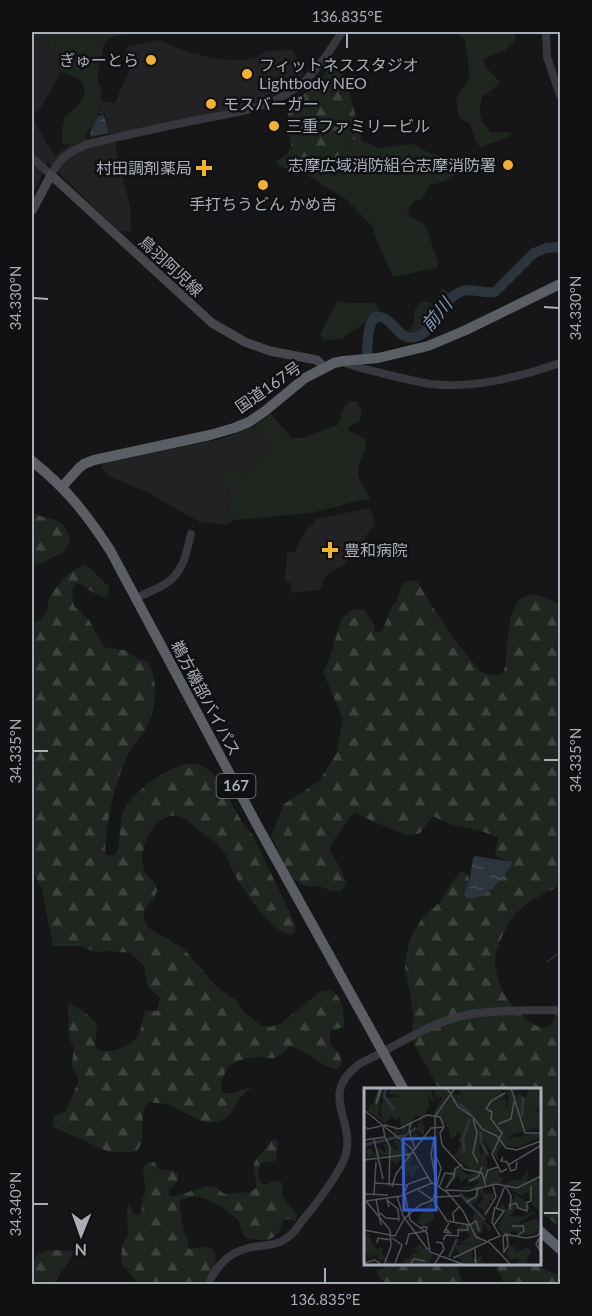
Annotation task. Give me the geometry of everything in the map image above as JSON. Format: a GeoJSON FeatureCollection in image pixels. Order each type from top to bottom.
{"type":"FeatureCollection","features":[{"type":"Feature","properties":{"kind":"highway","name":"国道167号"},"geometry":{"type":"LineString","coordinates":[[62,487],[84,464],[234,428],[249,422],[305,378],[325,368],[343,361],[378,358],[449,339],[561,284]]}},
{"type":"Feature","properties":{"kind":"highway","name":"鵜方磯部バイパス"},"geometry":{"type":"LineString","coordinates":[[32,461],[62,487],[100,535],[403,1088]]}},
{"type":"Feature","properties":{"kind":"highway"},"geometry":{"type":"LineString","coordinates":[[541,1232],[561,1249]]}},
{"type":"Feature","properties":{"kind":"main road"},"geometry":{"type":"LineString","coordinates":[[32,211],[51,175]]}},
{"type":"Feature","properties":{"kind":"main road","name":"鳥羽阿児線"},"geometry":{"type":"LineString","coordinates":[[51,175],[212,323],[257,346],[317,360],[325,368]]}},
{"type":"Feature","properties":{"kind":"street"},"geometry":{"type":"LineString","coordinates":[[32,158],[51,175],[61,158],[88,144],[237,112],[274,101],[300,85],[309,76],[342,32]]}},
{"type":"Feature","properties":{"kind":"street"},"geometry":{"type":"LineString","coordinates":[[546,32],[547,57],[561,95]]}},
{"type":"Feature","properties":{"kind":"street"},"geometry":{"type":"LineString","coordinates":[[343,361],[346,364],[400,378],[447,385],[501,380],[561,363]]}},
{"type":"Feature","properties":{"kind":"street"},"geometry":{"type":"LineString","coordinates":[[135,598],[165,584],[176,576],[191,534]]}},
{"type":"Feature","properties":{"kind":"street"},"geometry":{"type":"LineString","coordinates":[[207,1284],[220,1264],[235,1252],[244,1248],[281,1242],[289,1237],[318,1203],[342,1163],[346,1149],[346,1133],[339,1094],[344,1078],[351,1071],[436,1025],[468,1015],[561,1010]]}},
{"type":"Feature","properties":{"kind":"shaded area"},"geometry":{"type":"Polygon","coordinates":[[[32,32],[45,32],[61,72],[40,109],[33,115],[40,132],[55,156],[71,144],[110,135],[105,114],[98,114],[101,101],[115,103],[129,71],[125,58],[126,47],[158,40],[189,52],[217,59],[239,60],[255,58],[267,51],[293,50],[303,74],[286,89],[258,103],[114,135],[120,173],[131,210],[132,232],[119,231],[48,162],[32,196],[32,32]]]}},
{"type":"Feature","properties":{"kind":"shaded area"},"geometry":{"type":"Polygon","coordinates":[[[254,426],[269,446],[268,453],[256,460],[246,475],[241,474],[218,487],[230,489],[226,525],[200,522],[153,495],[107,475],[103,469],[102,463],[221,439],[254,426]]]}},
{"type":"Feature","properties":{"kind":"shaded area"},"geometry":{"type":"Polygon","coordinates":[[[369,508],[375,524],[344,565],[328,574],[320,590],[291,593],[291,583],[285,582],[287,554],[295,552],[305,532],[316,519],[369,508]]]}},
{"type":"Feature","properties":{"kind":"green space"},"geometry":{"type":"Polygon","coordinates":[[[45,32],[134,32],[109,38],[104,45],[97,79],[101,92],[100,107],[95,122],[87,132],[86,140],[71,144],[62,143],[65,116],[82,100],[85,90],[80,80],[61,72],[45,32]]]}},
{"type":"Feature","properties":{"kind":"green space"},"geometry":{"type":"Polygon","coordinates":[[[453,32],[515,32],[515,41],[504,51],[484,59],[484,65],[499,81],[499,84],[482,97],[480,107],[482,121],[490,132],[513,133],[507,138],[480,147],[470,124],[459,116],[456,98],[468,81],[469,72],[465,40],[453,32]]]}},
{"type":"Feature","properties":{"kind":"green space"},"geometry":{"type":"Polygon","coordinates":[[[334,61],[348,89],[362,141],[348,138],[338,162],[323,172],[302,174],[279,166],[276,161],[291,147],[288,124],[289,101],[311,89],[334,61]]]}},
{"type":"Feature","properties":{"kind":"green space"},"geometry":{"type":"Polygon","coordinates":[[[348,138],[381,148],[414,144],[431,154],[452,158],[461,163],[449,179],[430,185],[422,199],[413,202],[407,213],[426,227],[438,262],[436,268],[393,277],[373,227],[347,200],[307,175],[325,173],[332,169],[341,157],[348,138]]]}},
{"type":"Feature","properties":{"kind":"green space"},"geometry":{"type":"Polygon","coordinates":[[[443,288],[449,295],[431,322],[420,331],[406,330],[411,329],[416,307],[423,301],[434,304],[443,288]]]}},
{"type":"Feature","properties":{"kind":"green space"},"geometry":{"type":"Polygon","coordinates":[[[337,301],[374,303],[381,311],[372,313],[367,322],[342,339],[324,340],[321,336],[322,331],[337,301]]]}},
{"type":"Feature","properties":{"kind":"green space"},"geometry":{"type":"Polygon","coordinates":[[[350,401],[357,401],[362,412],[360,421],[347,430],[366,440],[358,473],[370,500],[311,513],[235,520],[226,525],[230,489],[216,485],[221,473],[233,466],[241,474],[246,475],[255,461],[266,455],[269,446],[254,426],[271,414],[292,438],[302,438],[338,425],[343,409],[350,401]]]}},
{"type":"Feature","properties":{"kind":"green space"},"geometry":{"type":"Polygon","coordinates":[[[32,512],[60,522],[70,541],[64,552],[32,567],[32,512]]]}},
{"type":"Feature","properties":{"kind":"green space"},"geometry":{"type":"Polygon","coordinates":[[[84,565],[109,587],[108,593],[101,596],[77,583],[73,587],[72,594],[74,606],[89,620],[104,647],[124,650],[148,662],[155,687],[154,705],[149,722],[126,758],[117,784],[108,823],[105,853],[107,855],[116,854],[123,812],[133,797],[151,781],[171,769],[189,764],[202,766],[214,774],[245,827],[252,834],[295,923],[295,932],[292,935],[285,933],[269,921],[240,884],[222,849],[189,821],[179,816],[167,817],[160,821],[147,837],[142,858],[143,865],[157,890],[154,899],[144,909],[144,920],[150,929],[184,949],[216,986],[235,1000],[246,1014],[262,1026],[270,1027],[280,1024],[321,991],[331,991],[338,996],[344,1018],[344,1027],[330,1032],[330,1044],[338,1052],[342,1062],[337,1069],[324,1065],[302,1051],[289,1046],[281,1055],[274,1058],[249,1058],[234,1063],[224,1075],[221,1084],[223,1093],[230,1094],[251,1088],[238,1100],[228,1116],[213,1122],[206,1122],[169,1105],[149,1102],[143,1112],[140,1145],[137,1151],[131,1152],[109,1152],[52,1126],[54,1116],[65,1112],[68,1107],[78,1082],[72,1064],[74,1048],[69,1038],[69,1004],[88,1015],[97,1024],[95,1045],[97,1049],[108,1051],[120,1049],[135,1039],[139,1034],[145,1011],[157,1011],[160,998],[147,986],[144,966],[131,953],[96,952],[80,946],[53,946],[42,890],[32,869],[32,624],[45,614],[50,597],[58,586],[68,575],[84,565]]]}},
{"type":"Feature","properties":{"kind":"green space"},"geometry":{"type":"Polygon","coordinates":[[[409,580],[418,582],[459,645],[477,667],[491,675],[502,674],[505,667],[510,623],[513,610],[519,600],[528,595],[542,596],[560,605],[560,885],[534,899],[509,922],[495,961],[500,985],[509,1001],[531,1023],[539,1027],[551,1024],[557,1011],[560,965],[560,1227],[541,1213],[541,1088],[438,1088],[412,1040],[413,1013],[405,967],[413,932],[423,918],[440,902],[461,871],[467,874],[471,883],[509,862],[495,855],[498,837],[449,824],[433,816],[420,833],[409,836],[354,812],[330,849],[346,883],[342,891],[332,891],[319,886],[305,886],[291,877],[271,836],[284,804],[319,781],[337,753],[343,719],[323,672],[342,618],[350,611],[359,609],[365,611],[374,624],[375,632],[379,632],[383,629],[393,604],[397,601],[402,584],[409,580]]]}},
{"type":"Feature","properties":{"kind":"green space"},"geometry":{"type":"Polygon","coordinates":[[[273,1140],[278,1142],[276,1160],[261,1163],[258,1177],[264,1184],[274,1181],[282,1183],[283,1196],[297,1214],[296,1221],[284,1220],[274,1237],[265,1240],[251,1239],[244,1237],[237,1219],[225,1209],[202,1198],[187,1198],[180,1201],[188,1249],[210,1248],[215,1254],[216,1264],[202,1284],[138,1284],[121,1263],[122,1245],[128,1235],[127,1207],[129,1205],[134,1214],[139,1215],[141,1210],[145,1190],[144,1166],[149,1162],[154,1162],[160,1170],[172,1170],[178,1174],[177,1182],[169,1190],[169,1196],[208,1186],[215,1187],[224,1194],[250,1192],[256,1188],[253,1169],[255,1162],[273,1140]]]}},
{"type":"Feature","properties":{"kind":"green space"},"geometry":{"type":"Polygon","coordinates":[[[47,1250],[74,1251],[53,1284],[32,1284],[32,1267],[36,1256],[47,1250]]]}},
{"type":"Feature","properties":{"kind":"green space"},"geometry":{"type":"Polygon","coordinates":[[[384,1265],[457,1265],[463,1284],[387,1284],[376,1271],[384,1268],[384,1265]]]}},
{"type":"Feature","properties":{"kind":"green space"},"geometry":{"type":"Polygon","coordinates":[[[493,1265],[538,1265],[560,1276],[560,1284],[503,1284],[493,1265]]]}},
{"type":"Feature","properties":{"kind":"water"},"geometry":{"type":"Polygon","coordinates":[[[104,115],[109,133],[90,137],[98,116],[104,115]]]}},
{"type":"Feature","properties":{"kind":"water"},"geometry":{"type":"Polygon","coordinates":[[[475,856],[513,862],[500,881],[488,892],[474,898],[466,898],[464,894],[475,856]]]}},
{"type":"Feature","properties":{"kind":"waterway","name":"前川"},"geometry":{"type":"LineString","coordinates":[[367,352],[369,329],[375,317],[387,320],[406,336],[411,338],[418,336],[431,327],[444,306],[455,295],[467,290],[495,292],[534,253],[546,248],[560,247]]}},
{"type":"Feature","properties":{"kind":"waterway"},"geometry":{"type":"LineString","coordinates":[[547,962],[560,952]]}},
{"type":"Feature","properties":{"kind":"place","name":"ぎゅーとら"},"geometry":{"type":"Point","coordinates":[151,60]}},
{"type":"Feature","properties":{"kind":"place","name":"フィットネススタジオ Lightbody NEO"},"geometry":{"type":"Point","coordinates":[247,74]}},
{"type":"Feature","properties":{"kind":"place","name":"モスバーガー"},"geometry":{"type":"Point","coordinates":[211,104]}},
{"type":"Feature","properties":{"kind":"place","name":"三重ファミリービル"},"geometry":{"type":"Point","coordinates":[274,126]}},
{"type":"Feature","properties":{"kind":"place","name":"志摩広域消防組合志摩消防署"},"geometry":{"type":"Point","coordinates":[508,165]}},
{"type":"Feature","properties":{"kind":"place","name":"村田調剤薬局"},"geometry":{"type":"Point","coordinates":[204,168]}},
{"type":"Feature","properties":{"kind":"place","name":"手打ちうどん かめ吉"},"geometry":{"type":"Point","coordinates":[263,185]}},
{"type":"Feature","properties":{"kind":"place","name":"豊和病院"},"geometry":{"type":"Point","coordinates":[330,550]}}]}
